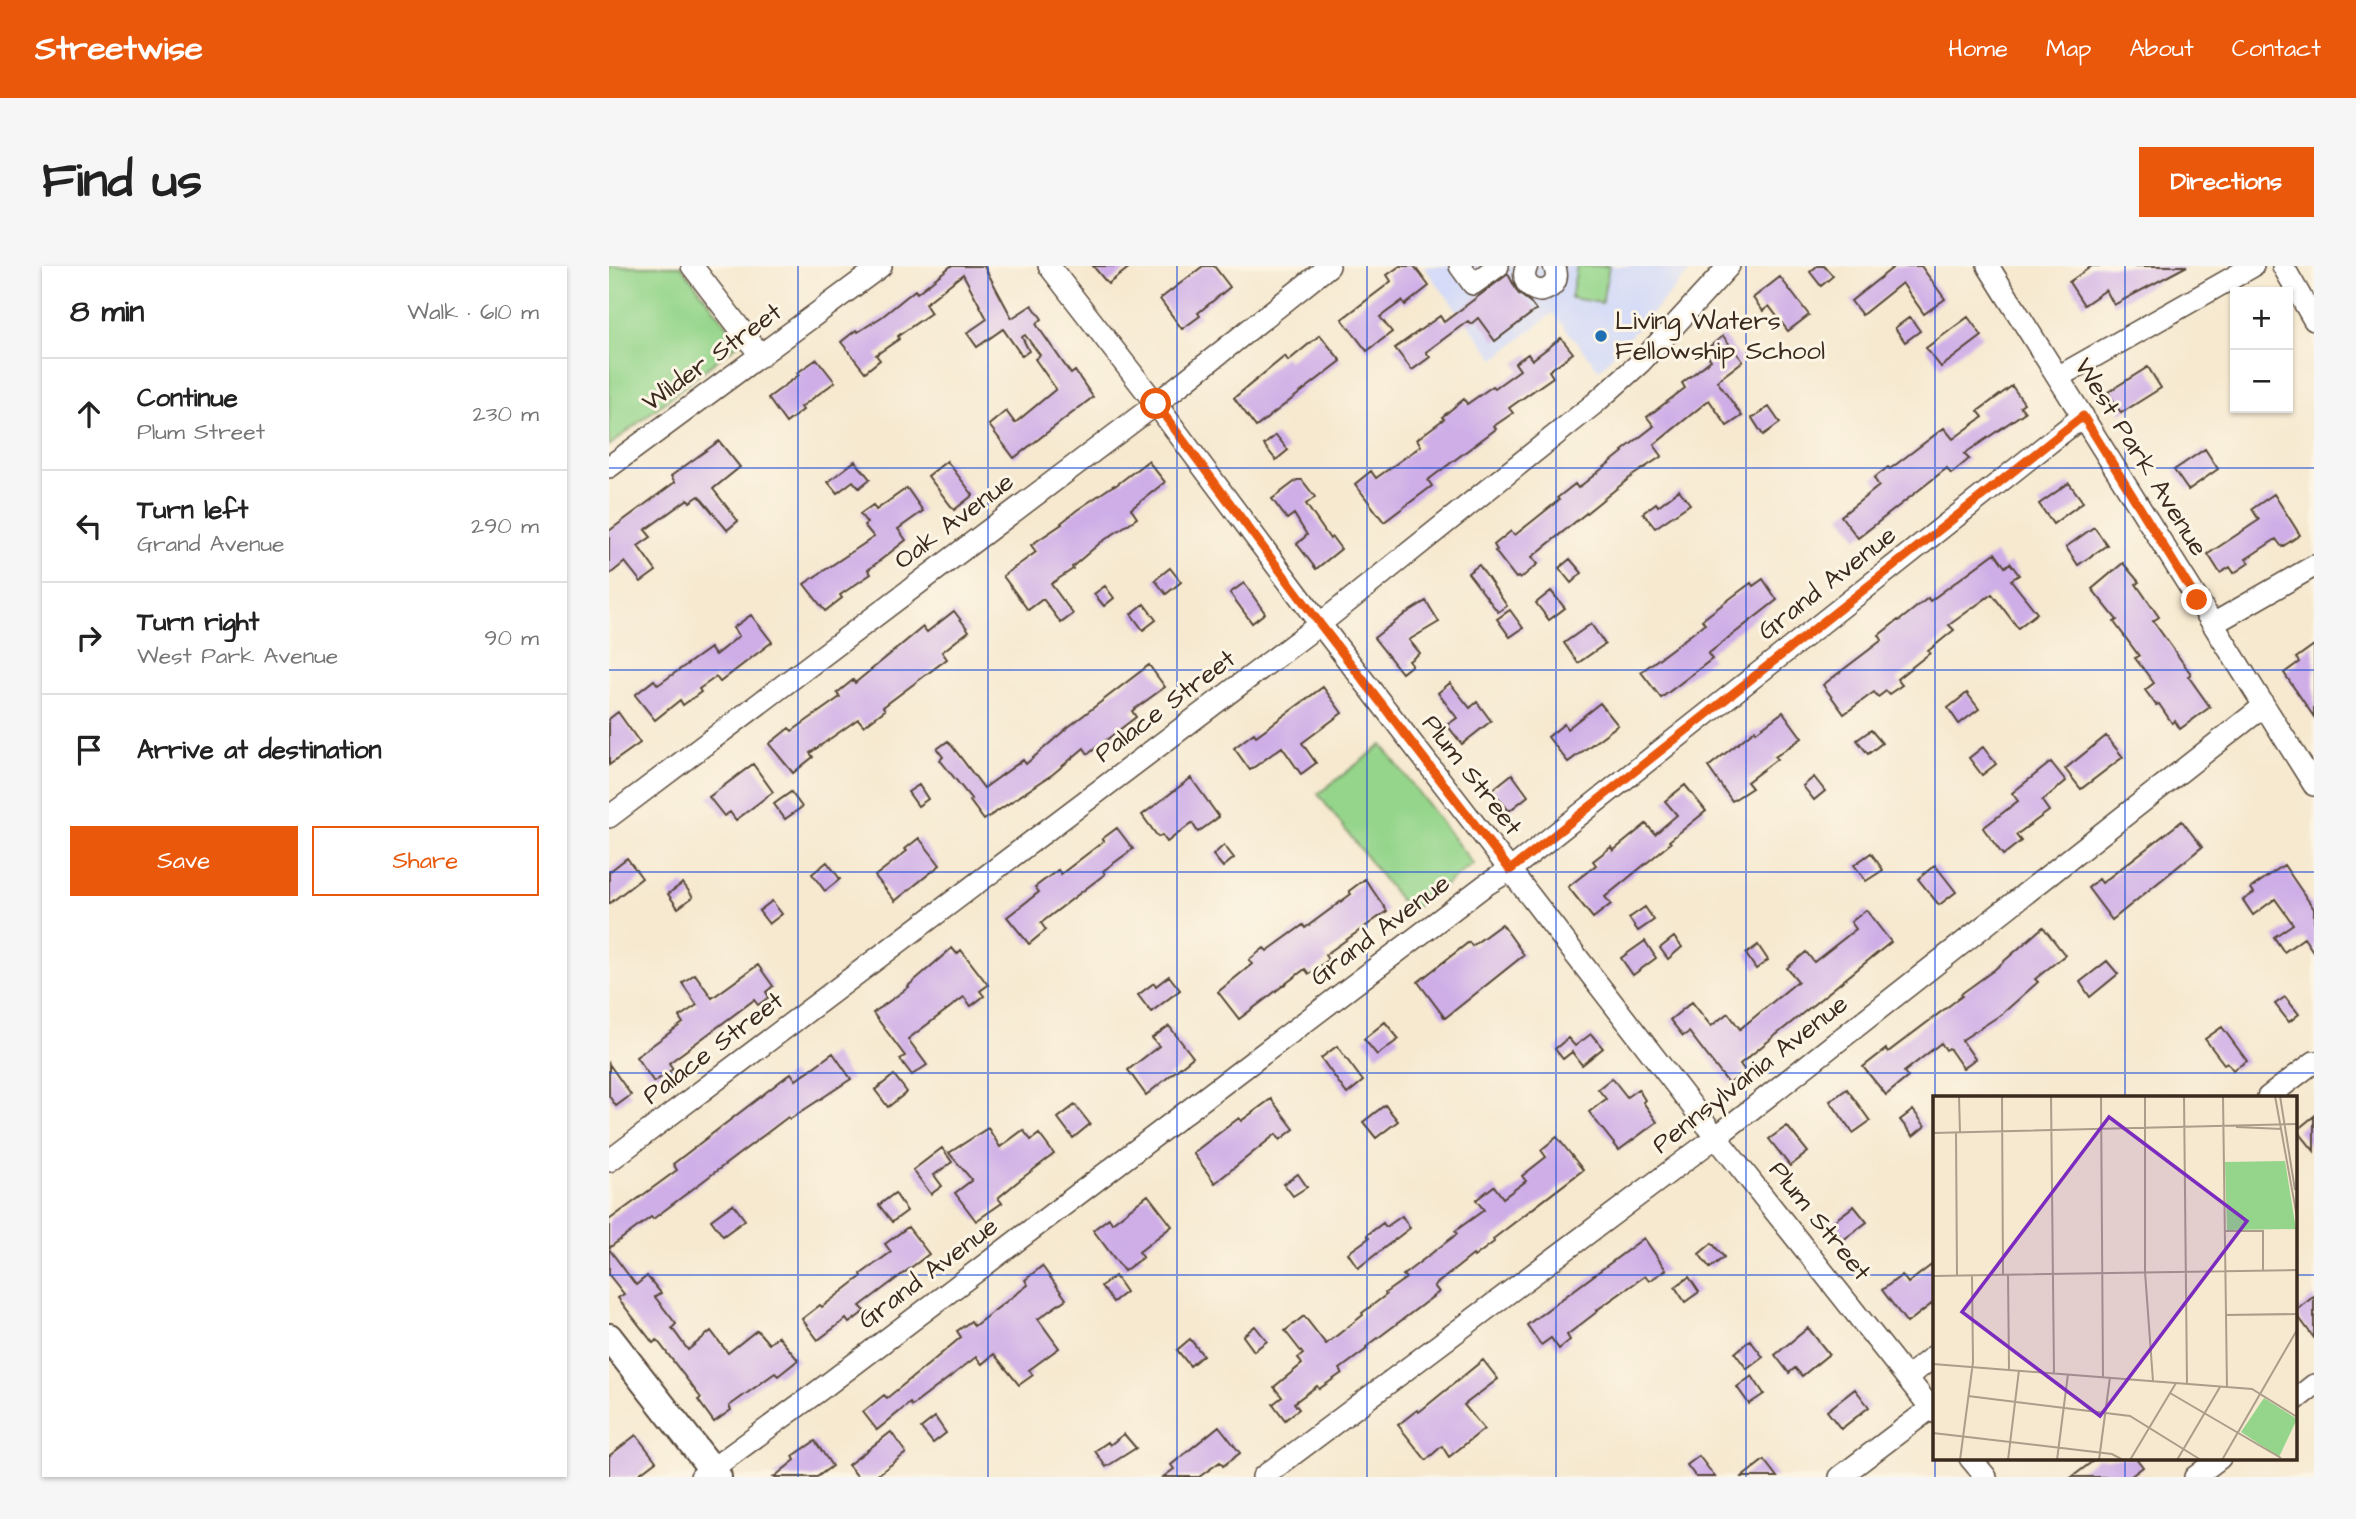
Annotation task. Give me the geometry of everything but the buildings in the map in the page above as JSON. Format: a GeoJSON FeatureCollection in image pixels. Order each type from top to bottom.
{"type":"FeatureCollection","features":[{"type":"Feature","properties":{"kind":"main road"},"geometry":{"type":"LineString","coordinates":[[609,1337],[710,1474]]}},
{"type":"Feature","properties":{"kind":"street"},"geometry":{"type":"LineString","coordinates":[[692,266],[761,356]]}},
{"type":"Feature","properties":{"kind":"street","name":"Wilder Street"},"geometry":{"type":"LineString","coordinates":[[609,467],[881,266]]}},
{"type":"Feature","properties":{"kind":"street","name":"Plum Street"},"geometry":{"type":"LineString","coordinates":[[1049,266],[1320,624],[1716,1137],[1933,1410]]}},
{"type":"Feature","properties":{"kind":"street","name":"Oak Avenue"},"geometry":{"type":"LineString","coordinates":[[609,817],[1156,404],[1329,266]]}},
{"type":"Feature","properties":{"kind":"street"},"geometry":{"type":"LineString","coordinates":[[1460,266],[1473,284],[1497,266]]}},
{"type":"Feature","properties":{"kind":"street"},"geometry":{"type":"LineString","coordinates":[[1527,266],[1524,277],[1526,282],[1529,287],[1540,291],[1552,287],[1556,281],[1557,275],[1553,266]]}},
{"type":"Feature","properties":{"kind":"street","name":"Palace Street"},"geometry":{"type":"LineString","coordinates":[[609,1161],[1320,624],[1617,384],[1641,362],[1729,266]]}},
{"type":"Feature","properties":{"kind":"street","name":"West Park Avenue"},"geometry":{"type":"LineString","coordinates":[[1988,266],[2314,785]]}},
{"type":"Feature","properties":{"kind":"street"},"geometry":{"type":"LineString","coordinates":[[2058,377],[2253,266]]}},
{"type":"Feature","properties":{"kind":"street"},"geometry":{"type":"LineString","coordinates":[[2283,266],[2314,320]]}},
{"type":"Feature","properties":{"kind":"street","name":"Grand Avenue"},"geometry":{"type":"LineString","coordinates":[[710,1474],[1484,886],[1510,870],[2083,416]]}},
{"type":"Feature","properties":{"kind":"street"},"geometry":{"type":"LineString","coordinates":[[2213,624],[2314,566]]}},
{"type":"Feature","properties":{"kind":"street","name":"Pennsylvania Avenue"},"geometry":{"type":"LineString","coordinates":[[1263,1477],[1716,1137],[2264,706]]}},
{"type":"Feature","properties":{"kind":"street"},"geometry":{"type":"LineString","coordinates":[[2269,1096],[2314,1062]]}},
{"type":"Feature","properties":{"kind":"street"},"geometry":{"type":"LineString","coordinates":[[1908,1377],[1933,1357]]}},
{"type":"Feature","properties":{"kind":"street"},"geometry":{"type":"LineString","coordinates":[[2297,1398],[2314,1385]]}},
{"type":"Feature","properties":{"kind":"street"},"geometry":{"type":"LineString","coordinates":[[1840,1477],[1933,1410]]}},
{"type":"Feature","properties":{"kind":"street"},"geometry":{"type":"LineString","coordinates":[[1973,1460],[1986,1477]]}},
{"type":"Feature","properties":{"kind":"street"},"geometry":{"type":"LineString","coordinates":[[2195,1477],[2217,1460]]}},
{"type":"Feature","properties":{"kind":"shaded area","name":"Living Waters Fellowship School"},"geometry":{"type":"Polygon","coordinates":[[[1423,266],[1695,266],[1599,370],[1553,313],[1495,359],[1423,266]]]}},
{"type":"Feature","properties":{"kind":"green space"},"geometry":{"type":"Polygon","coordinates":[[[609,266],[681,266],[740,342],[609,446],[609,266]]]}},
{"type":"Feature","properties":{"kind":"green space"},"geometry":{"type":"Polygon","coordinates":[[[1577,266],[1609,266],[1602,303],[1571,298],[1577,266]]]}},
{"type":"Feature","properties":{"kind":"green space"},"geometry":{"type":"Polygon","coordinates":[[[1382,745],[1473,864],[1409,912],[1318,794],[1382,745]]]}},
{"type":"Feature","properties":{"kind":"place","name":"Living Waters Fellowship School"},"geometry":{"type":"Point","coordinates":[1601,336]}},
{"type":"Feature","properties":{"kind":"route"},"geometry":{"type":"LineString","coordinates":[[1156,404],[1320,624],[1510,870],[2083,416],[2197,600]]}}]}
